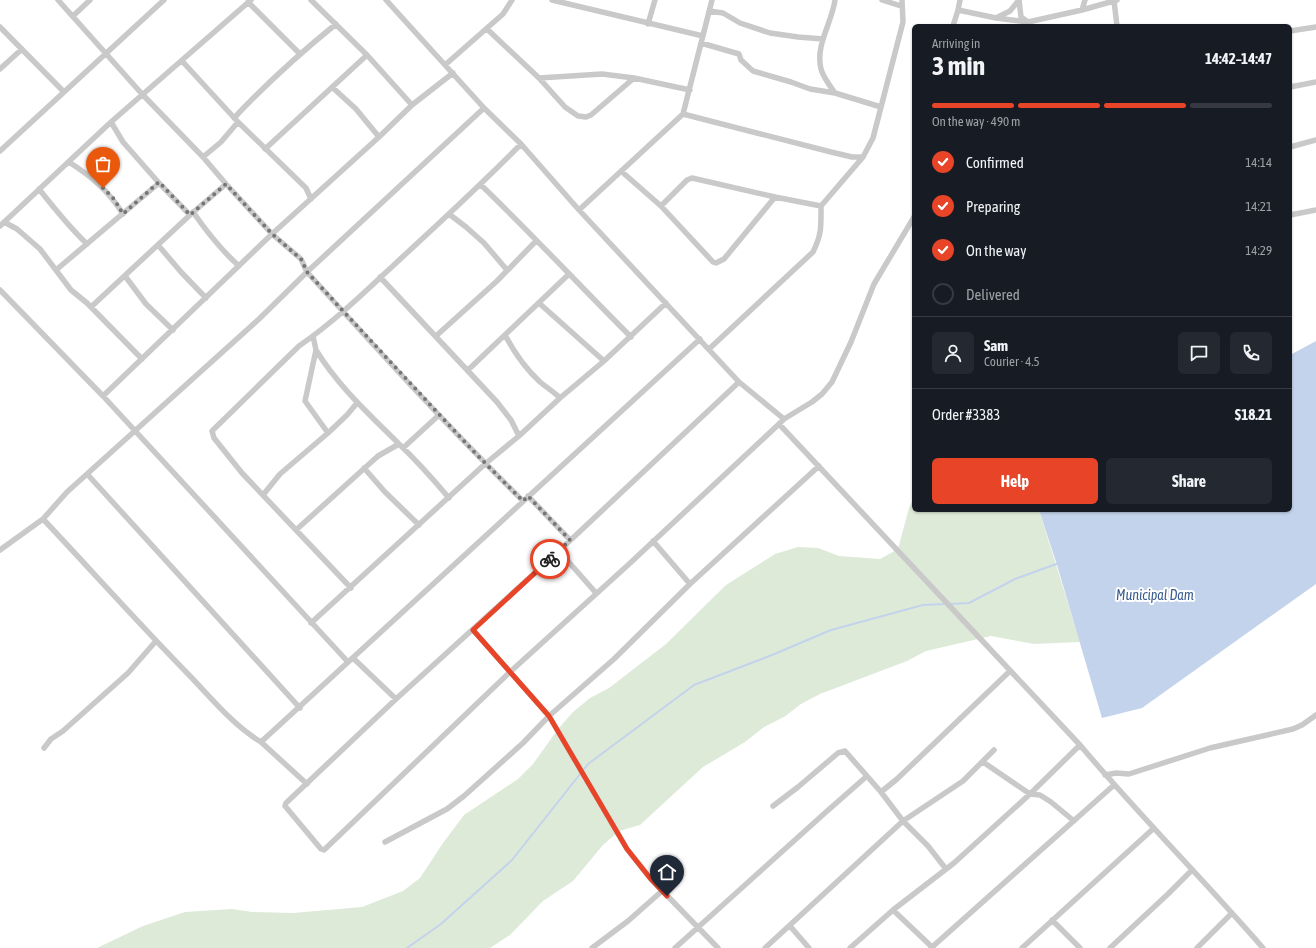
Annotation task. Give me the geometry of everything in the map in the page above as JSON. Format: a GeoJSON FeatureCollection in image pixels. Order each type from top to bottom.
{"type":"FeatureCollection","features":[{"type":"Feature","properties":{"kind":"street"},"geometry":{"type":"LineString","coordinates":[[58,0],[142,94],[203,157],[272,234],[301,259],[307,272],[342,311],[485,464],[570,540]]}},
{"type":"Feature","properties":{"kind":"street"},"geometry":{"type":"LineString","coordinates":[[73,16],[90,0]]}},
{"type":"Feature","properties":{"kind":"street"},"geometry":{"type":"LineString","coordinates":[[0,151],[164,0]]}},
{"type":"Feature","properties":{"kind":"street"},"geometry":{"type":"LineString","coordinates":[[311,0],[367,55],[412,105]]}},
{"type":"Feature","properties":{"kind":"street"},"geometry":{"type":"LineString","coordinates":[[386,0],[453,72],[484,108],[521,144],[579,210],[739,382],[784,419]]}},
{"type":"Feature","properties":{"kind":"street"},"geometry":{"type":"LineString","coordinates":[[446,65],[503,14],[512,0]]}},
{"type":"Feature","properties":{"kind":"street"},"geometry":{"type":"LineString","coordinates":[[552,0],[570,2],[648,24],[703,36]]}},
{"type":"Feature","properties":{"kind":"street"},"geometry":{"type":"LineString","coordinates":[[648,24],[654,0]]}},
{"type":"Feature","properties":{"kind":"street"},"geometry":{"type":"LineString","coordinates":[[579,210],[683,114],[712,0]]}},
{"type":"Feature","properties":{"kind":"street"},"geometry":{"type":"LineString","coordinates":[[835,0],[819,58],[821,70],[835,93]]}},
{"type":"Feature","properties":{"kind":"street"},"geometry":{"type":"LineString","coordinates":[[709,349],[813,252],[819,240],[821,230],[821,206],[863,157],[873,138],[903,22],[902,3],[882,0]]}},
{"type":"Feature","properties":{"kind":"street"},"geometry":{"type":"LineString","coordinates":[[954,24],[960,0]]}},
{"type":"Feature","properties":{"kind":"street"},"geometry":{"type":"LineString","coordinates":[[996,18],[1010,11],[1019,0]]}},
{"type":"Feature","properties":{"kind":"street"},"geometry":{"type":"LineString","coordinates":[[1019,0],[1021,17],[1030,24]]}},
{"type":"Feature","properties":{"kind":"street"},"geometry":{"type":"LineString","coordinates":[[1082,10],[1085,0]]}},
{"type":"Feature","properties":{"kind":"street"},"geometry":{"type":"LineString","coordinates":[[958,10],[1030,24],[1115,0],[1117,24]]}},
{"type":"Feature","properties":{"kind":"street"},"geometry":{"type":"LineString","coordinates":[[142,359],[91,307],[71,290],[40,250],[17,229],[2,224],[142,94],[182,61],[249,1],[300,54]]}},
{"type":"Feature","properties":{"kind":"street"},"geometry":{"type":"LineString","coordinates":[[709,11],[723,13],[740,23],[770,33],[798,38],[823,39]]}},
{"type":"Feature","properties":{"kind":"street"},"geometry":{"type":"LineString","coordinates":[[203,157],[221,142],[236,120],[266,84],[336,24]]}},
{"type":"Feature","properties":{"kind":"street"},"geometry":{"type":"LineString","coordinates":[[0,27],[64,92]]}},
{"type":"Feature","properties":{"kind":"street"},"geometry":{"type":"LineString","coordinates":[[1292,31],[1316,27]]}},
{"type":"Feature","properties":{"kind":"street"},"geometry":{"type":"LineString","coordinates":[[487,29],[539,78],[565,107],[578,116],[586,117],[591,115],[634,78]]}},
{"type":"Feature","properties":{"kind":"street"},"geometry":{"type":"LineString","coordinates":[[701,43],[739,54],[741,60],[753,71],[810,89],[835,93],[881,107]]}},
{"type":"Feature","properties":{"kind":"street"},"geometry":{"type":"LineString","coordinates":[[0,70],[22,49]]}},
{"type":"Feature","properties":{"kind":"street"},"geometry":{"type":"LineString","coordinates":[[265,149],[367,55]]}},
{"type":"Feature","properties":{"kind":"street"},"geometry":{"type":"LineString","coordinates":[[182,61],[236,120],[306,188],[311,199]]}},
{"type":"Feature","properties":{"kind":"street"},"geometry":{"type":"LineString","coordinates":[[104,396],[272,234],[412,105],[453,72]]}},
{"type":"Feature","properties":{"kind":"street"},"geometry":{"type":"LineString","coordinates":[[539,78],[602,74],[634,78],[690,90]]}},
{"type":"Feature","properties":{"kind":"street"},"geometry":{"type":"LineString","coordinates":[[1292,88],[1316,82]]}},
{"type":"Feature","properties":{"kind":"street"},"geometry":{"type":"LineString","coordinates":[[332,87],[356,109],[379,137]]}},
{"type":"Feature","properties":{"kind":"street"},"geometry":{"type":"LineString","coordinates":[[0,550],[43,519],[67,492],[88,475],[135,430],[259,319],[307,272],[484,108]]}},
{"type":"Feature","properties":{"kind":"street"},"geometry":{"type":"LineString","coordinates":[[683,114],[831,152],[863,157]]}},
{"type":"Feature","properties":{"kind":"street"},"geometry":{"type":"LineString","coordinates":[[111,122],[123,142],[159,182],[192,214],[224,252],[239,266]]}},
{"type":"Feature","properties":{"kind":"street"},"geometry":{"type":"LineString","coordinates":[[1292,146],[1316,140]]}},
{"type":"Feature","properties":{"kind":"street"},"geometry":{"type":"LineString","coordinates":[[351,588],[242,473],[214,438],[212,431],[299,346],[314,336],[380,277],[481,185],[521,144]]}},
{"type":"Feature","properties":{"kind":"street"},"geometry":{"type":"LineString","coordinates":[[68,162],[91,176],[114,199],[123,214]]}},
{"type":"Feature","properties":{"kind":"street"},"geometry":{"type":"LineString","coordinates":[[621,171],[660,206],[710,260],[716,262],[724,258],[775,197]]}},
{"type":"Feature","properties":{"kind":"street"},"geometry":{"type":"LineString","coordinates":[[660,206],[687,180],[692,178],[821,206]]}},
{"type":"Feature","properties":{"kind":"street"},"geometry":{"type":"LineString","coordinates":[[56,270],[159,182]]}},
{"type":"Feature","properties":{"kind":"street"},"geometry":{"type":"LineString","coordinates":[[91,307],[226,184]]}},
{"type":"Feature","properties":{"kind":"street"},"geometry":{"type":"LineString","coordinates":[[481,185],[631,337]]}},
{"type":"Feature","properties":{"kind":"street"},"geometry":{"type":"LineString","coordinates":[[39,189],[54,209],[87,244]]}},
{"type":"Feature","properties":{"kind":"street"},"geometry":{"type":"LineString","coordinates":[[1292,215],[1316,210]]}},
{"type":"Feature","properties":{"kind":"street"},"geometry":{"type":"LineString","coordinates":[[449,214],[484,243],[507,270]]}},
{"type":"Feature","properties":{"kind":"street"},"geometry":{"type":"LineString","coordinates":[[739,382],[473,630],[396,699],[286,803],[285,806],[321,849],[324,850],[510,672],[653,542],[784,419],[822,394],[832,382],[851,342],[874,284],[912,220]]}},
{"type":"Feature","properties":{"kind":"street"},"geometry":{"type":"LineString","coordinates":[[436,336],[536,241]]}},
{"type":"Feature","properties":{"kind":"street"},"geometry":{"type":"LineString","coordinates":[[158,245],[206,298]]}},
{"type":"Feature","properties":{"kind":"street"},"geometry":{"type":"LineString","coordinates":[[468,370],[569,274]]}},
{"type":"Feature","properties":{"kind":"street"},"geometry":{"type":"LineString","coordinates":[[125,276],[146,304],[173,330]]}},
{"type":"Feature","properties":{"kind":"street"},"geometry":{"type":"LineString","coordinates":[[380,277],[502,408],[511,420],[519,436]]}},
{"type":"Feature","properties":{"kind":"street"},"geometry":{"type":"LineString","coordinates":[[0,290],[104,396],[348,662]]}},
{"type":"Feature","properties":{"kind":"street"},"geometry":{"type":"LineString","coordinates":[[539,303],[604,361]]}},
{"type":"Feature","properties":{"kind":"street"},"geometry":{"type":"LineString","coordinates":[[312,623],[485,464],[631,337],[666,303]]}},
{"type":"Feature","properties":{"kind":"street"},"geometry":{"type":"LineString","coordinates":[[505,335],[530,371],[560,398]]}},
{"type":"Feature","properties":{"kind":"street"},"geometry":{"type":"LineString","coordinates":[[314,336],[316,350],[305,401],[328,433]]}},
{"type":"Feature","properties":{"kind":"street"},"geometry":{"type":"LineString","coordinates":[[261,742],[434,585],[525,499],[700,339]]}},
{"type":"Feature","properties":{"kind":"street"},"geometry":{"type":"LineString","coordinates":[[316,350],[330,373],[357,403],[432,478],[449,498]]}},
{"type":"Feature","properties":{"kind":"street"},"geometry":{"type":"LineString","coordinates":[[263,495],[280,474],[328,433],[357,403]]}},
{"type":"Feature","properties":{"kind":"street"},"geometry":{"type":"LineString","coordinates":[[296,530],[378,456],[401,446],[439,415]]}},
{"type":"Feature","properties":{"kind":"street"},"geometry":{"type":"LineString","coordinates":[[779,424],[1080,746],[1263,948]]}},
{"type":"Feature","properties":{"kind":"street"},"geometry":{"type":"LineString","coordinates":[[385,842],[447,809],[464,796],[517,748],[549,716],[614,659],[690,584],[819,466]]}},
{"type":"Feature","properties":{"kind":"street"},"geometry":{"type":"LineString","coordinates":[[364,468],[385,492],[420,525]]}},
{"type":"Feature","properties":{"kind":"street"},"geometry":{"type":"LineString","coordinates":[[88,475],[300,708]]}},
{"type":"Feature","properties":{"kind":"street"},"geometry":{"type":"LineString","coordinates":[[43,519],[156,641],[229,716],[249,734],[261,742],[307,784]]}},
{"type":"Feature","properties":{"kind":"street"},"geometry":{"type":"LineString","coordinates":[[653,542],[690,584]]}},
{"type":"Feature","properties":{"kind":"street"},"geometry":{"type":"LineString","coordinates":[[559,550],[596,593]]}},
{"type":"Feature","properties":{"kind":"street"},"geometry":{"type":"LineString","coordinates":[[473,630],[549,716],[627,849],[650,878],[718,948]]}},
{"type":"Feature","properties":{"kind":"street"},"geometry":{"type":"LineString","coordinates":[[44,748],[51,739],[63,731],[128,673],[156,641]]}},
{"type":"Feature","properties":{"kind":"street"},"geometry":{"type":"LineString","coordinates":[[353,658],[396,699]]}},
{"type":"Feature","properties":{"kind":"street"},"geometry":{"type":"LineString","coordinates":[[881,792],[897,779],[1010,671]]}},
{"type":"Feature","properties":{"kind":"street"},"geometry":{"type":"LineString","coordinates":[[1105,775],[1116,773],[1129,774],[1210,748],[1287,731],[1302,725],[1316,715]]}},
{"type":"Feature","properties":{"kind":"street"},"geometry":{"type":"LineString","coordinates":[[850,948],[893,910],[946,869],[1030,794],[1080,746]]}},
{"type":"Feature","properties":{"kind":"street"},"geometry":{"type":"LineString","coordinates":[[765,948],[903,820],[963,781],[994,750]]}},
{"type":"Feature","properties":{"kind":"street"},"geometry":{"type":"LineString","coordinates":[[773,806],[838,753],[842,751],[847,752],[946,869]]}},
{"type":"Feature","properties":{"kind":"street"},"geometry":{"type":"LineString","coordinates":[[983,762],[1030,794],[1040,795],[1051,802],[1074,821]]}},
{"type":"Feature","properties":{"kind":"street"},"geometry":{"type":"LineString","coordinates":[[675,948],[867,776]]}},
{"type":"Feature","properties":{"kind":"street"},"geometry":{"type":"LineString","coordinates":[[893,910],[932,948],[1114,785]]}},
{"type":"Feature","properties":{"kind":"street"},"geometry":{"type":"LineString","coordinates":[[1022,948],[1154,828]]}},
{"type":"Feature","properties":{"kind":"street"},"geometry":{"type":"LineString","coordinates":[[1110,948],[1192,870]]}},
{"type":"Feature","properties":{"kind":"street"},"geometry":{"type":"LineString","coordinates":[[592,948],[628,921],[662,891]]}},
{"type":"Feature","properties":{"kind":"street"},"geometry":{"type":"LineString","coordinates":[[1197,948],[1232,913]]}},
{"type":"Feature","properties":{"kind":"street"},"geometry":{"type":"LineString","coordinates":[[1052,920],[1080,948]]}},
{"type":"Feature","properties":{"kind":"street"},"geometry":{"type":"LineString","coordinates":[[790,926],[809,948]]}},
{"type":"Feature","properties":{"kind":"green space"},"geometry":{"type":"Polygon","coordinates":[[[912,501],[912,512],[1040,512],[1080,642],[1034,644],[991,636],[926,651],[907,661],[820,694],[801,704],[784,717],[764,727],[745,742],[703,767],[640,825],[619,831],[603,845],[573,881],[543,901],[510,935],[490,948],[97,948],[143,926],[185,912],[232,909],[252,912],[293,913],[362,907],[403,891],[420,878],[464,815],[518,779],[533,764],[558,729],[573,712],[590,698],[609,688],[666,644],[726,585],[775,554],[798,547],[818,548],[839,556],[880,559],[898,549],[912,501]]]}},
{"type":"Feature","properties":{"kind":"water","name":"Municipal Dam"},"geometry":{"type":"Polygon","coordinates":[[[1316,341],[1316,584],[1142,708],[1102,718],[1057,565],[1040,512],[1292,512],[1292,354],[1316,341]]]}},
{"type":"Feature","properties":{"kind":"waterway"},"geometry":{"type":"LineString","coordinates":[[950,604],[969,603],[1015,579],[1059,563]]}},
{"type":"Feature","properties":{"kind":"waterway"},"geometry":{"type":"LineString","coordinates":[[407,948],[441,924],[512,860],[588,764],[694,685],[772,655],[831,630],[923,605],[946,604]]}},
{"type":"Feature","properties":{"kind":"way so far"},"geometry":{"type":"LineString","coordinates":[[103,188],[114,199],[123,214],[159,182],[190,215],[226,184],[272,234],[301,259],[307,272],[342,311],[485,464],[523,501],[528,496],[570,540],[550,559]]}},
{"type":"Feature","properties":{"kind":"route"},"geometry":{"type":"LineString","coordinates":[[550,559],[473,630],[549,716],[627,849],[650,878],[667,896]]}}]}
